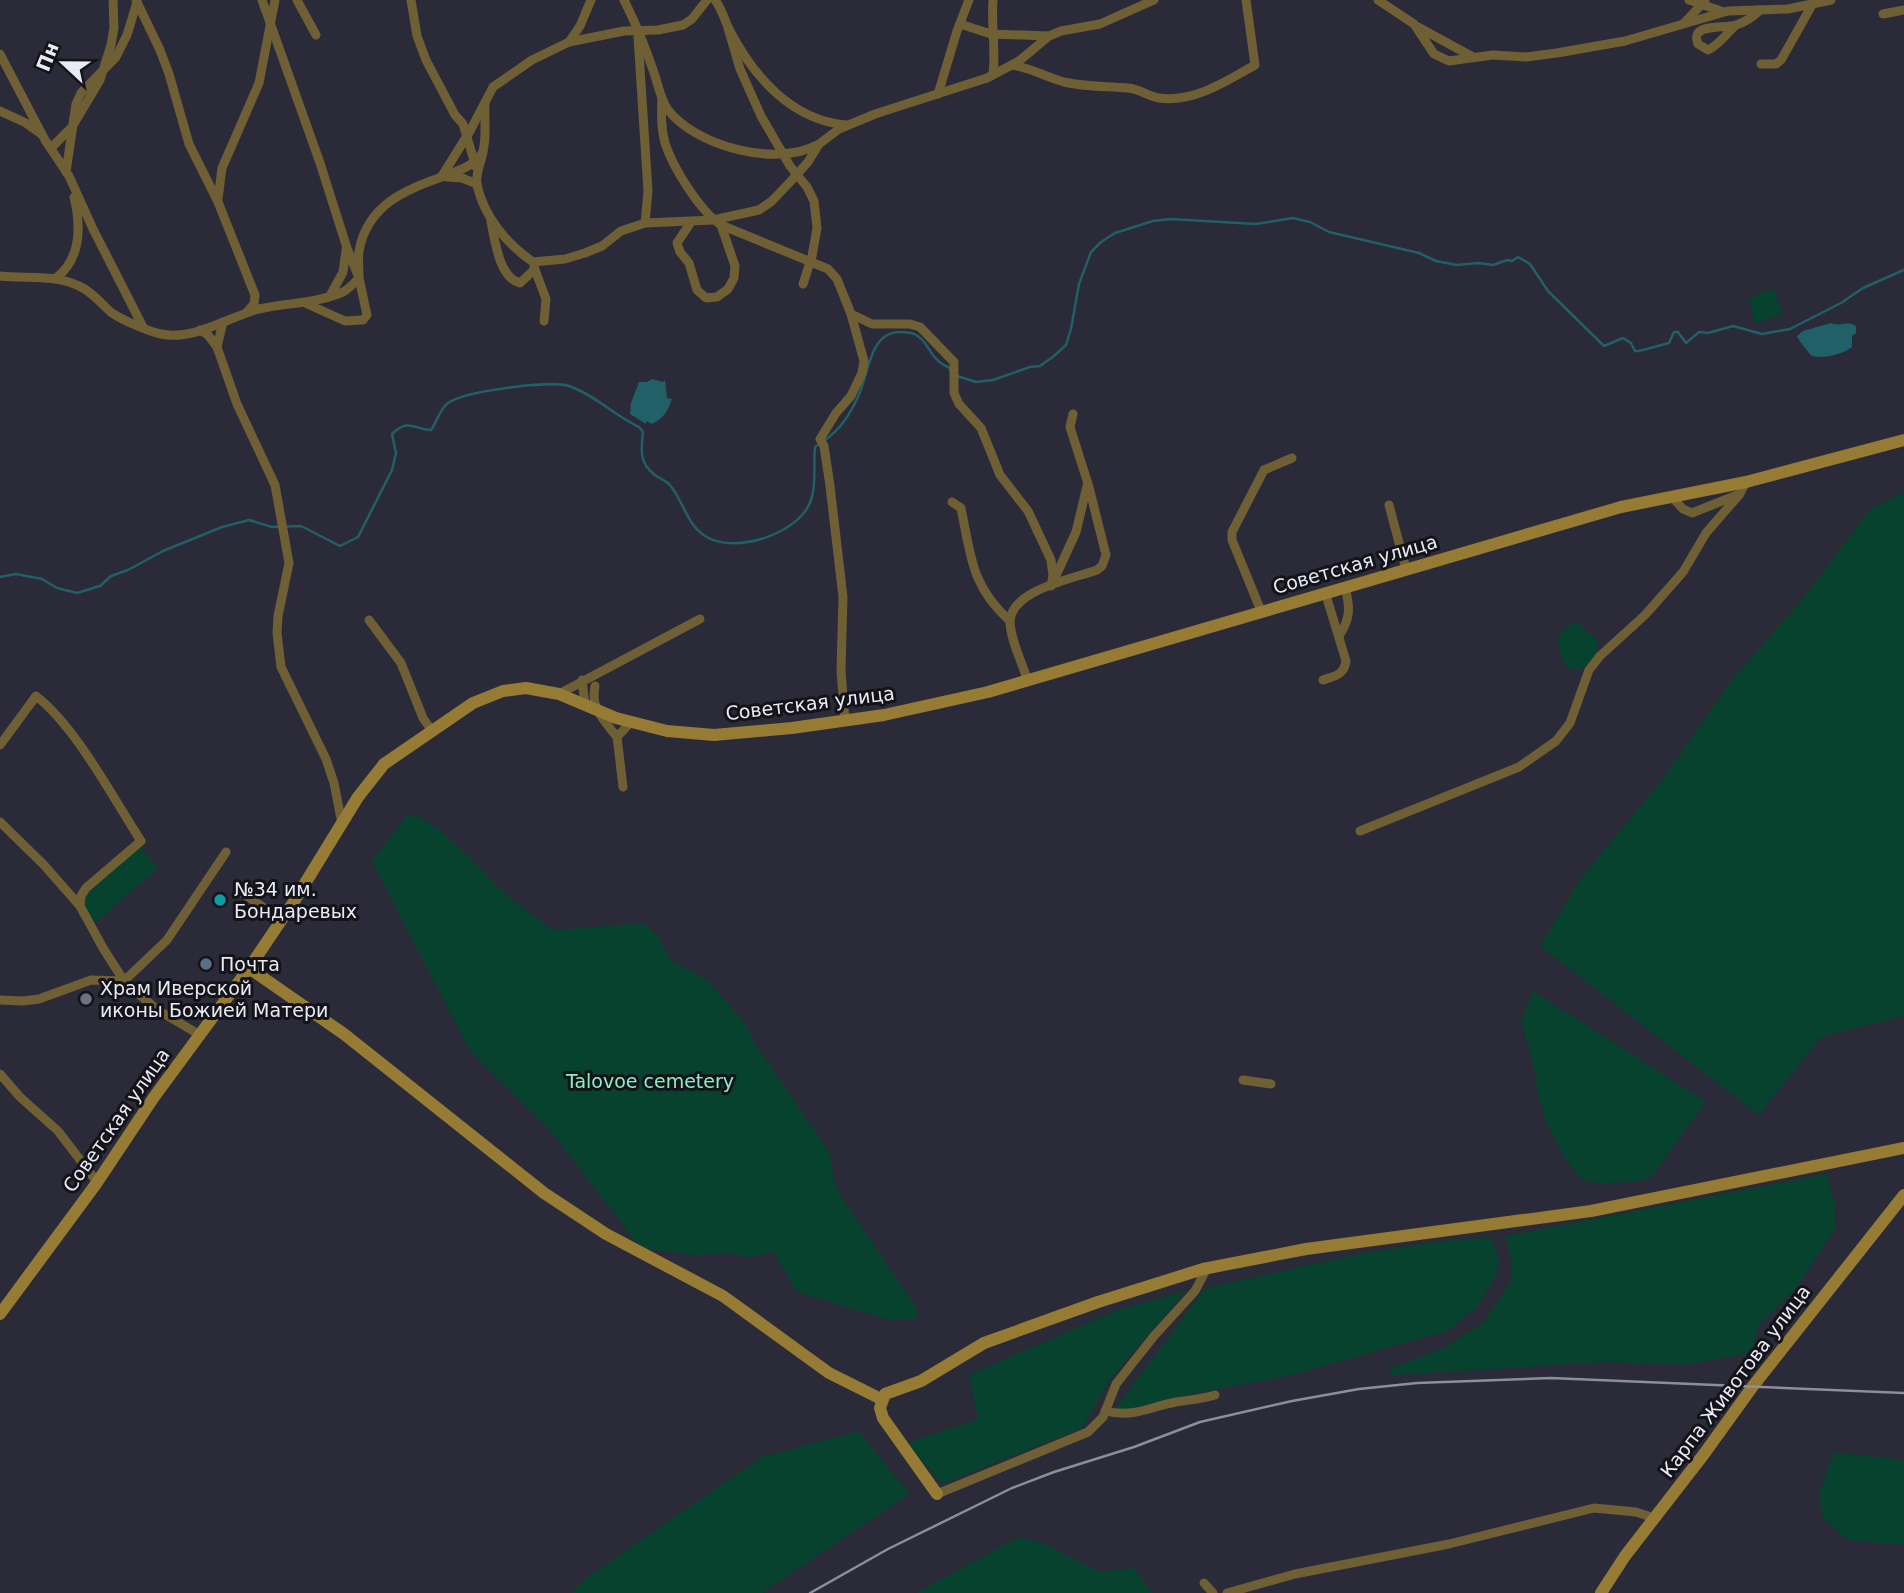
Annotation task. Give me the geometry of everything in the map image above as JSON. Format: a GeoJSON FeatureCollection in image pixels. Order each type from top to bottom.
{"type":"FeatureCollection","features":[{"type":"Feature","properties":{"kind":"main road","name":"Советская улица"},"geometry":{"type":"LineString","coordinates":[[1,1312],[97,1182],[154,1097],[282,920],[358,797],[384,764],[473,703],[503,691],[526,688],[559,694],[631,722],[667,731],[714,735],[884,715],[988,692],[1621,507],[1746,482],[1904,440]]}},
{"type":"Feature","properties":{"kind":"main road"},"geometry":{"type":"LineString","coordinates":[[248,968],[344,1034],[544,1193],[606,1234],[723,1296],[829,1373],[881,1399]]}},
{"type":"Feature","properties":{"kind":"main road"},"geometry":{"type":"LineString","coordinates":[[937,1494],[883,1418],[880,1408],[885,1394],[921,1381],[984,1343],[1098,1302],[1207,1268],[1306,1249],[1591,1211],[1904,1148]]}},
{"type":"Feature","properties":{"kind":"main road","name":"Карпа Животова улица"},"geometry":{"type":"LineString","coordinates":[[1601,1593],[1625,1556],[1753,1386],[1904,1195]]}},
{"type":"Feature","properties":{"kind":"street"},"geometry":{"type":"LineString","coordinates":[[102,73],[114,28],[113,0]]}},
{"type":"Feature","properties":{"kind":"street"},"geometry":{"type":"LineString","coordinates":[[262,0],[359,278],[367,315],[363,320],[345,321],[304,302]]}},
{"type":"Feature","properties":{"kind":"street"},"geometry":{"type":"LineString","coordinates":[[218,202],[222,168],[259,83],[275,0]]}},
{"type":"Feature","properties":{"kind":"street"},"geometry":{"type":"LineString","coordinates":[[297,0],[316,35]]}},
{"type":"Feature","properties":{"kind":"street"},"geometry":{"type":"LineString","coordinates":[[411,0],[417,36],[426,60],[468,136],[476,167],[477,184],[490,217],[506,273],[512,281],[520,283],[534,265],[585,253],[602,246],[621,231],[645,223],[717,223],[759,210],[772,201],[796,175],[819,144]]}},
{"type":"Feature","properties":{"kind":"street"},"geometry":{"type":"LineString","coordinates":[[569,41],[580,26],[591,0]]}},
{"type":"Feature","properties":{"kind":"street"},"geometry":{"type":"LineString","coordinates":[[624,0],[648,54],[662,99],[667,109],[680,122],[723,145],[785,155],[808,150],[848,125],[993,75],[1060,31],[1100,24],[1154,0]]}},
{"type":"Feature","properties":{"kind":"street"},"geometry":{"type":"LineString","coordinates":[[442,176],[468,136],[493,87],[508,75],[569,41],[671,29],[683,25],[692,19],[707,0]]}},
{"type":"Feature","properties":{"kind":"street"},"geometry":{"type":"LineString","coordinates":[[715,0],[721,8],[749,90],[796,175],[807,187],[814,201],[817,228],[811,261],[803,284]]}},
{"type":"Feature","properties":{"kind":"street"},"geometry":{"type":"LineString","coordinates":[[939,94],[969,0]]}},
{"type":"Feature","properties":{"kind":"street"},"geometry":{"type":"LineString","coordinates":[[993,0],[993,75]]}},
{"type":"Feature","properties":{"kind":"street"},"geometry":{"type":"LineString","coordinates":[[1012,65],[1075,84],[1130,88],[1164,98],[1188,96],[1224,82],[1255,65],[1246,0]]}},
{"type":"Feature","properties":{"kind":"street"},"geometry":{"type":"LineString","coordinates":[[1378,0],[1463,54],[1475,58]]}},
{"type":"Feature","properties":{"kind":"street"},"geometry":{"type":"LineString","coordinates":[[1399,0],[1402,15]]}},
{"type":"Feature","properties":{"kind":"street"},"geometry":{"type":"LineString","coordinates":[[1689,0],[1704,2],[1723,12]]}},
{"type":"Feature","properties":{"kind":"street"},"geometry":{"type":"LineString","coordinates":[[1414,24],[1430,49],[1440,58],[1449,61],[1493,55],[1526,57],[1625,41],[1723,12],[1788,9],[1831,0]]}},
{"type":"Feature","properties":{"kind":"street"},"geometry":{"type":"LineString","coordinates":[[51,148],[73,126],[102,73],[116,57],[136,1]]}},
{"type":"Feature","properties":{"kind":"street"},"geometry":{"type":"LineString","coordinates":[[136,1],[169,74],[189,144],[218,202],[255,295],[254,304],[247,312]]}},
{"type":"Feature","properties":{"kind":"street"},"geometry":{"type":"LineString","coordinates":[[1682,25],[1704,2]]}},
{"type":"Feature","properties":{"kind":"street"},"geometry":{"type":"LineString","coordinates":[[1761,64],[1776,64],[1781,61],[1812,5]]}},
{"type":"Feature","properties":{"kind":"street"},"geometry":{"type":"LineString","coordinates":[[1736,25],[1750,19],[1760,10]]}},
{"type":"Feature","properties":{"kind":"street"},"geometry":{"type":"LineString","coordinates":[[1883,14],[1904,10]]}},
{"type":"Feature","properties":{"kind":"street"},"geometry":{"type":"LineString","coordinates":[[960,24],[993,34],[1049,36]]}},
{"type":"Feature","properties":{"kind":"street"},"geometry":{"type":"LineString","coordinates":[[728,28],[760,75],[787,103],[816,120],[848,125]]}},
{"type":"Feature","properties":{"kind":"street"},"geometry":{"type":"LineString","coordinates":[[637,32],[648,191],[645,223]]}},
{"type":"Feature","properties":{"kind":"street"},"geometry":{"type":"LineString","coordinates":[[0,54],[42,134],[67,174],[143,327]]}},
{"type":"Feature","properties":{"kind":"street"},"geometry":{"type":"LineString","coordinates":[[662,99],[662,128],[666,145],[684,181],[717,223],[735,267],[734,278],[728,289],[717,298],[706,298],[696,290],[689,263],[680,252],[677,243],[691,222]]}},
{"type":"Feature","properties":{"kind":"street"},"geometry":{"type":"LineString","coordinates":[[476,167],[482,152],[485,103]]}},
{"type":"Feature","properties":{"kind":"street"},"geometry":{"type":"LineString","coordinates":[[0,111],[42,134]]}},
{"type":"Feature","properties":{"kind":"street"},"geometry":{"type":"LineString","coordinates":[[56,278],[65,271],[75,254],[79,233],[78,213],[67,174],[73,126]]}},
{"type":"Feature","properties":{"kind":"street"},"geometry":{"type":"LineString","coordinates":[[359,278],[358,255],[369,224],[396,196],[442,176],[476,167]]}},
{"type":"Feature","properties":{"kind":"street"},"geometry":{"type":"LineString","coordinates":[[442,176],[462,178],[477,184]]}},
{"type":"Feature","properties":{"kind":"street"},"geometry":{"type":"LineString","coordinates":[[490,217],[507,240],[534,265],[546,299],[544,321]]}},
{"type":"Feature","properties":{"kind":"street"},"geometry":{"type":"LineString","coordinates":[[717,223],[828,269],[837,279],[851,314],[864,361],[862,373],[851,396],[836,413],[822,442],[843,597],[841,671],[845,721]]}},
{"type":"Feature","properties":{"kind":"street"},"geometry":{"type":"LineString","coordinates":[[331,294],[343,272],[347,248]]}},
{"type":"Feature","properties":{"kind":"street"},"geometry":{"type":"LineString","coordinates":[[0,276],[25,279],[56,278],[80,286],[115,315],[160,334],[176,335],[200,330],[247,312],[321,299],[344,291],[359,278]]}},
{"type":"Feature","properties":{"kind":"street"},"geometry":{"type":"LineString","coordinates":[[851,314],[872,324],[910,324],[920,327],[954,362],[954,393],[959,404],[981,428],[1000,475],[1028,511],[1044,543],[1052,568],[1051,586]]}},
{"type":"Feature","properties":{"kind":"street"},"geometry":{"type":"LineString","coordinates":[[217,347],[223,322]]}},
{"type":"Feature","properties":{"kind":"street"},"geometry":{"type":"LineString","coordinates":[[200,330],[208,335],[217,347],[237,404],[275,485],[289,563],[277,633],[281,667],[326,759],[342,824]]}},
{"type":"Feature","properties":{"kind":"street"},"geometry":{"type":"LineString","coordinates":[[1010,621],[1014,607],[1025,596],[1097,570],[1102,566],[1106,555],[1070,427],[1073,414]]}},
{"type":"Feature","properties":{"kind":"street"},"geometry":{"type":"LineString","coordinates":[[1261,611],[1232,540],[1232,532],[1264,470],[1292,458]]}},
{"type":"Feature","properties":{"kind":"street"},"geometry":{"type":"LineString","coordinates":[[1051,586],[1076,532],[1087,481]]}},
{"type":"Feature","properties":{"kind":"street"},"geometry":{"type":"LineString","coordinates":[[1360,831],[1519,767],[1556,741],[1570,723],[1588,670],[1645,615],[1683,572],[1710,527],[1739,495],[1746,482]]}},
{"type":"Feature","properties":{"kind":"street"},"geometry":{"type":"LineString","coordinates":[[1672,497],[1683,509],[1692,513],[1739,495]]}},
{"type":"Feature","properties":{"kind":"street"},"geometry":{"type":"LineString","coordinates":[[952,502],[961,508],[976,579],[990,600],[1010,621],[1027,679]]}},
{"type":"Feature","properties":{"kind":"street"},"geometry":{"type":"LineString","coordinates":[[1389,505],[1406,569]]}},
{"type":"Feature","properties":{"kind":"street"},"geometry":{"type":"LineString","coordinates":[[1701,511],[1710,527]]}},
{"type":"Feature","properties":{"kind":"street"},"geometry":{"type":"LineString","coordinates":[[1339,636],[1346,626],[1350,612],[1346,586]]}},
{"type":"Feature","properties":{"kind":"street"},"geometry":{"type":"LineString","coordinates":[[1323,680],[1340,675],[1345,669],[1346,661],[1325,592]]}},
{"type":"Feature","properties":{"kind":"street"},"geometry":{"type":"LineString","coordinates":[[369,620],[401,663],[424,719],[432,731]]}},
{"type":"Feature","properties":{"kind":"street"},"geometry":{"type":"LineString","coordinates":[[559,694],[700,620]]}},
{"type":"Feature","properties":{"kind":"street"},"geometry":{"type":"LineString","coordinates":[[582,680],[590,707],[617,737],[623,787]]}},
{"type":"Feature","properties":{"kind":"street"},"geometry":{"type":"LineString","coordinates":[[590,707],[595,686]]}},
{"type":"Feature","properties":{"kind":"street"},"geometry":{"type":"LineString","coordinates":[[0,745],[36,696],[48,705],[70,732],[141,841],[86,888],[81,896],[80,906]]}},
{"type":"Feature","properties":{"kind":"street"},"geometry":{"type":"LineString","coordinates":[[617,737],[631,722]]}},
{"type":"Feature","properties":{"kind":"street"},"geometry":{"type":"LineString","coordinates":[[0,822],[43,864],[80,906],[124,981],[156,1009],[200,1035]]}},
{"type":"Feature","properties":{"kind":"street"},"geometry":{"type":"LineString","coordinates":[[0,1000],[39,999],[91,980],[124,981],[167,940],[226,852]]}},
{"type":"Feature","properties":{"kind":"street"},"geometry":{"type":"LineString","coordinates":[[238,890],[282,920]]}},
{"type":"Feature","properties":{"kind":"street"},"geometry":{"type":"LineString","coordinates":[[0,1074],[20,1097],[58,1131],[97,1182]]}},
{"type":"Feature","properties":{"kind":"street"},"geometry":{"type":"LineString","coordinates":[[1243,1080],[1271,1084]]}},
{"type":"Feature","properties":{"kind":"street"},"geometry":{"type":"LineString","coordinates":[[937,1494],[1081,1437],[1096,1425],[1116,1384],[1154,1336],[1195,1291],[1207,1268]]}},
{"type":"Feature","properties":{"kind":"street"},"geometry":{"type":"LineString","coordinates":[[1105,1411],[1137,1413],[1214,1395]]}},
{"type":"Feature","properties":{"kind":"street"},"geometry":{"type":"LineString","coordinates":[[1227,1593],[1295,1574],[1449,1544],[1594,1508],[1636,1512],[1654,1518]]}},
{"type":"Feature","properties":{"kind":"street"},"geometry":{"type":"LineString","coordinates":[[1204,1583],[1213,1593]]}},
{"type":"Feature","properties":{"kind":"green space"},"geometry":{"type":"Polygon","coordinates":[[[1773,288],[1783,313],[1755,324],[1749,299],[1773,288]]]}},
{"type":"Feature","properties":{"kind":"green space"},"geometry":{"type":"Polygon","coordinates":[[[1904,492],[1904,1016],[1821,1037],[1759,1115],[1540,946],[1581,878],[1659,784],[1734,677],[1804,597],[1871,508],[1904,492]]]}},
{"type":"Feature","properties":{"kind":"green space"},"geometry":{"type":"Polygon","coordinates":[[[1575,621],[1597,640],[1598,651],[1586,665],[1568,670],[1558,638],[1575,621]]]}},
{"type":"Feature","properties":{"kind":"green space","name":"Talovoe cemetery"},"geometry":{"type":"Polygon","coordinates":[[[408,814],[434,826],[448,837],[513,900],[553,930],[645,923],[660,939],[670,960],[709,981],[748,1027],[752,1039],[830,1153],[834,1180],[840,1195],[918,1310],[916,1319],[886,1319],[797,1292],[773,1251],[747,1258],[731,1253],[693,1255],[641,1248],[549,1129],[470,1051],[372,861],[408,814]]]}},
{"type":"Feature","properties":{"kind":"green space"},"geometry":{"type":"Polygon","coordinates":[[[139,846],[158,868],[95,923],[83,905],[88,889],[139,846]]]}},
{"type":"Feature","properties":{"kind":"green space"},"geometry":{"type":"Polygon","coordinates":[[[1533,991],[1706,1102],[1649,1180],[1600,1184],[1581,1179],[1563,1155],[1548,1125],[1538,1095],[1533,1062],[1521,1021],[1533,991]]]}},
{"type":"Feature","properties":{"kind":"green space"},"geometry":{"type":"Polygon","coordinates":[[[1827,1174],[1835,1204],[1835,1229],[1794,1291],[1759,1325],[1751,1353],[1685,1365],[1608,1362],[1391,1375],[1390,1368],[1446,1347],[1484,1322],[1511,1281],[1511,1260],[1506,1236],[1827,1174]]]}},
{"type":"Feature","properties":{"kind":"green space"},"geometry":{"type":"Polygon","coordinates":[[[1491,1238],[1499,1257],[1496,1276],[1477,1307],[1447,1331],[1292,1375],[1182,1396],[1131,1409],[1115,1409],[1205,1288],[1383,1250],[1491,1238]]]}},
{"type":"Feature","properties":{"kind":"green space"},"geometry":{"type":"Polygon","coordinates":[[[1186,1291],[1108,1382],[1082,1428],[942,1484],[907,1443],[978,1419],[969,1375],[1118,1310],[1186,1291]]]}},
{"type":"Feature","properties":{"kind":"green space"},"geometry":{"type":"Polygon","coordinates":[[[859,1431],[909,1494],[762,1593],[571,1593],[588,1577],[762,1457],[859,1431]]]}},
{"type":"Feature","properties":{"kind":"green space"},"geometry":{"type":"Polygon","coordinates":[[[1834,1452],[1904,1460],[1904,1545],[1848,1540],[1822,1517],[1819,1493],[1834,1452]]]}},
{"type":"Feature","properties":{"kind":"green space"},"geometry":{"type":"Polygon","coordinates":[[[1019,1537],[1047,1545],[1099,1572],[1134,1568],[1152,1593],[916,1593],[1019,1537]]]}},
{"type":"Feature","properties":{"kind":"shaded area"},"geometry":{"type":"Polygon","coordinates":[[[1831,323],[1856,326],[1852,347],[1833,355],[1812,356],[1797,336],[1803,331],[1831,323]]]}},
{"type":"Feature","properties":{"kind":"shaded area"},"geometry":{"type":"Polygon","coordinates":[[[652,379],[663,382],[665,380],[667,398],[672,399],[662,417],[652,424],[646,421],[646,424],[630,414],[631,403],[639,382],[652,379]]]}},
{"type":"Feature","properties":{"kind":"waterway"},"geometry":{"type":"LineString","coordinates":[[957,376],[976,382],[993,380],[1040,366],[1054,356],[1066,345],[1079,284],[1091,252],[1115,233],[1153,221],[1170,219],[1256,224],[1293,218],[1310,222],[1329,232],[1419,253],[1436,261],[1457,265],[1493,265],[1518,257],[1530,264],[1548,291],[1604,346],[1623,338],[1631,343],[1635,351],[1669,343],[1674,332],[1678,332],[1686,343],[1699,332],[1708,333],[1733,326],[1762,334],[1790,329],[1841,303],[1863,288],[1904,270]]}},
{"type":"Feature","properties":{"kind":"waterway"},"geometry":{"type":"LineString","coordinates":[[0,577],[16,574],[42,579],[57,588],[77,593],[100,586],[111,576],[163,551],[222,527],[249,520],[272,527],[301,526],[340,546],[358,537],[392,470],[396,453],[392,434],[398,429],[407,425],[431,430],[448,403],[471,394],[544,384],[569,386],[578,390],[639,427],[643,432],[642,450],[646,466],[669,484],[693,525],[705,536],[717,541],[748,542],[780,531],[794,523],[804,512],[814,487],[815,447],[835,432],[849,414],[861,390],[875,347],[881,339],[900,332],[914,334],[921,338],[937,360],[950,368],[950,371]]}},
{"type":"Feature","properties":{"kind":"railway"},"geometry":{"type":"LineString","coordinates":[[810,1593],[888,1549],[1012,1488],[1200,1422],[1292,1401],[1359,1389],[1417,1383],[1551,1378],[1904,1393]]}},
{"type":"Feature","properties":{"kind":"place","name":"№34 им. Бондаревых"},"geometry":{"type":"Point","coordinates":[220,900]}},
{"type":"Feature","properties":{"kind":"place","name":"Почта"},"geometry":{"type":"Point","coordinates":[206,964]}},
{"type":"Feature","properties":{"kind":"place","name":"Храм Иверской иконы Божией Матери"},"geometry":{"type":"Point","coordinates":[86,999]}}]}
